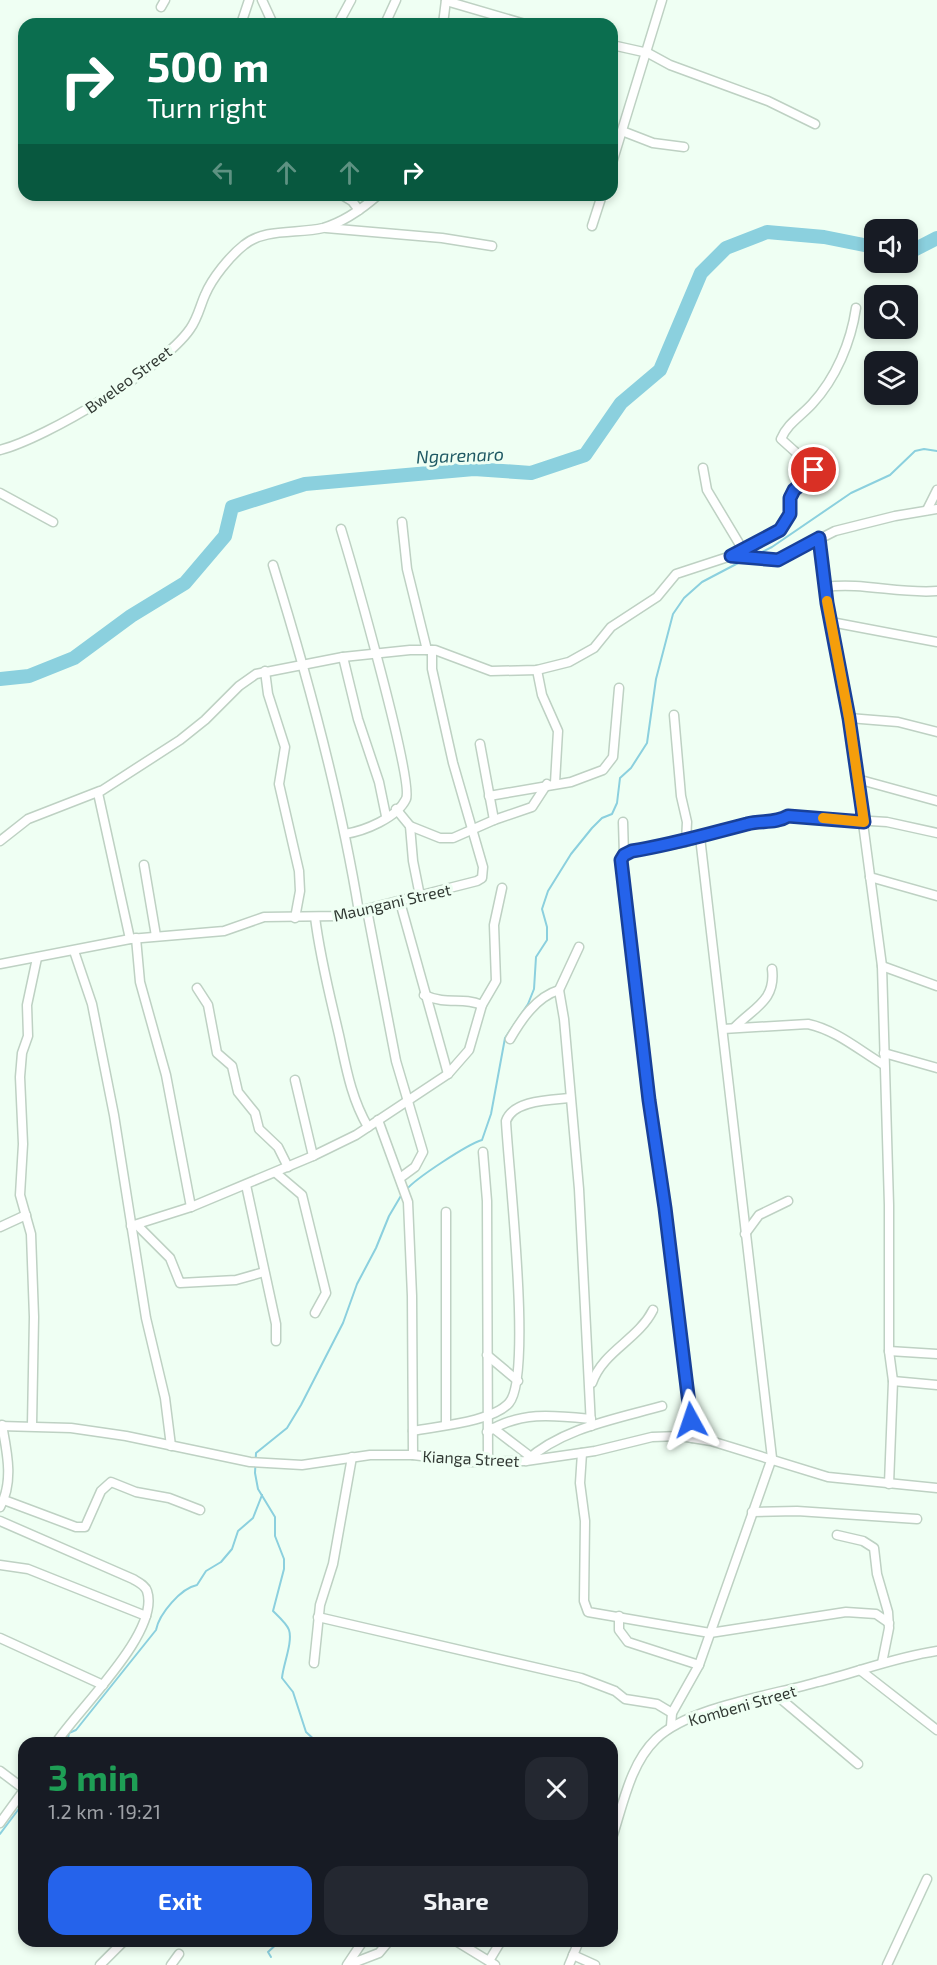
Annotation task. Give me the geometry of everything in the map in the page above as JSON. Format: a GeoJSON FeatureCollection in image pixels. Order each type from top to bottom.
{"type":"FeatureCollection","features":[{"type":"Feature","properties":{"kind":"street"},"geometry":{"type":"LineString","coordinates":[[243,18],[249,0]]}},
{"type":"Feature","properties":{"kind":"street"},"geometry":{"type":"LineString","coordinates":[[262,0],[270,18]]}},
{"type":"Feature","properties":{"kind":"street"},"geometry":{"type":"LineString","coordinates":[[341,18],[351,0]]}},
{"type":"Feature","properties":{"kind":"street"},"geometry":{"type":"LineString","coordinates":[[388,18],[396,0]]}},
{"type":"Feature","properties":{"kind":"street"},"geometry":{"type":"LineString","coordinates":[[618,144],[648,53],[653,24],[662,0]]}},
{"type":"Feature","properties":{"kind":"street"},"geometry":{"type":"LineString","coordinates":[[444,18],[446,1],[504,18]]}},
{"type":"Feature","properties":{"kind":"street"},"geometry":{"type":"LineString","coordinates":[[618,46],[648,53],[670,65],[768,101],[815,124]]}},
{"type":"Feature","properties":{"kind":"street"},"geometry":{"type":"LineString","coordinates":[[622,131],[653,142],[684,147]]}},
{"type":"Feature","properties":{"kind":"street"},"geometry":{"type":"LineString","coordinates":[[352,201],[359,210]]}},
{"type":"Feature","properties":{"kind":"street","name":"Bweleo Street"},"geometry":{"type":"LineString","coordinates":[[0,450],[54,429],[116,390],[171,349],[191,328],[209,287],[243,245],[253,239],[268,235],[322,228],[344,220],[370,201]]}},
{"type":"Feature","properties":{"kind":"street"},"geometry":{"type":"LineString","coordinates":[[592,226],[600,201]]}},
{"type":"Feature","properties":{"kind":"street"},"geometry":{"type":"LineString","coordinates":[[322,228],[466,240],[492,246]]}},
{"type":"Feature","properties":{"kind":"street"},"geometry":{"type":"LineString","coordinates":[[0,841],[28,819],[100,791],[180,740],[248,679],[265,671],[343,657],[430,650],[491,671],[537,670],[569,662],[594,648],[611,627],[652,601],[676,574],[731,556],[780,530],[790,514],[790,498],[794,490],[813,474],[811,466],[781,439],[791,424],[814,402],[842,356],[850,342],[856,308]]}},
{"type":"Feature","properties":{"kind":"street"},"geometry":{"type":"LineString","coordinates":[[703,468],[707,490],[743,550]]}},
{"type":"Feature","properties":{"kind":"street"},"geometry":{"type":"LineString","coordinates":[[927,510],[937,490]]}},
{"type":"Feature","properties":{"kind":"street"},"geometry":{"type":"LineString","coordinates":[[0,493],[53,522]]}},
{"type":"Feature","properties":{"kind":"street"},"geometry":{"type":"LineString","coordinates":[[731,556],[778,560],[819,538],[873,521],[937,509]]}},
{"type":"Feature","properties":{"kind":"street","name":"Maungani Street"},"geometry":{"type":"LineString","coordinates":[[0,964],[133,939],[224,930],[264,917],[315,917],[363,911],[474,883],[482,878],[483,867],[442,716],[430,650],[407,569],[402,522]]}},
{"type":"Feature","properties":{"kind":"street"},"geometry":{"type":"LineString","coordinates":[[341,529],[395,726],[407,792],[406,798],[396,809],[374,827],[345,834]]}},
{"type":"Feature","properties":{"kind":"street"},"geometry":{"type":"LineString","coordinates":[[819,538],[825,587],[849,718],[882,966],[889,1351],[893,1381],[889,1484]]}},
{"type":"Feature","properties":{"kind":"street"},"geometry":{"type":"LineString","coordinates":[[273,565],[302,664],[345,834],[406,1101],[423,1152],[415,1167],[400,1178]]}},
{"type":"Feature","properties":{"kind":"street"},"geometry":{"type":"LineString","coordinates":[[825,587],[848,584],[899,592],[937,591]]}},
{"type":"Feature","properties":{"kind":"street"},"geometry":{"type":"LineString","coordinates":[[831,622],[937,642]]}},
{"type":"Feature","properties":{"kind":"street"},"geometry":{"type":"LineString","coordinates":[[343,657],[358,719],[379,782],[386,816]]}},
{"type":"Feature","properties":{"kind":"street"},"geometry":{"type":"LineString","coordinates":[[396,809],[410,826],[448,839],[494,819],[532,807],[551,784],[558,731],[542,695],[537,670]]}},
{"type":"Feature","properties":{"kind":"street"},"geometry":{"type":"LineString","coordinates":[[265,671],[268,694],[285,747],[279,784],[299,871],[300,891],[295,918]]}},
{"type":"Feature","properties":{"kind":"street"},"geometry":{"type":"LineString","coordinates":[[489,796],[586,778],[603,770],[611,762],[619,688]]}},
{"type":"Feature","properties":{"kind":"street"},"geometry":{"type":"LineString","coordinates":[[674,716],[681,796],[687,822],[686,842]]}},
{"type":"Feature","properties":{"kind":"street"},"geometry":{"type":"LineString","coordinates":[[849,718],[898,722],[937,732]]}},
{"type":"Feature","properties":{"kind":"street"},"geometry":{"type":"LineString","coordinates":[[480,744],[494,819]]}},
{"type":"Feature","properties":{"kind":"street"},"geometry":{"type":"LineString","coordinates":[[857,779],[937,801]]}},
{"type":"Feature","properties":{"kind":"street"},"geometry":{"type":"LineString","coordinates":[[100,791],[98,796],[133,939],[140,982],[166,1075],[191,1207]]}},
{"type":"Feature","properties":{"kind":"street"},"geometry":{"type":"LineString","coordinates":[[624,855],[686,842],[749,823],[778,822],[788,816],[902,824],[937,833]]}},
{"type":"Feature","properties":{"kind":"street"},"geometry":{"type":"LineString","coordinates":[[623,822],[624,855],[621,866],[649,1100],[690,1402],[692,1438]]}},
{"type":"Feature","properties":{"kind":"street"},"geometry":{"type":"LineString","coordinates":[[410,826],[412,861],[420,896]]}},
{"type":"Feature","properties":{"kind":"street"},"geometry":{"type":"LineString","coordinates":[[671,1726],[672,1713],[699,1665],[771,1458],[700,837]]}},
{"type":"Feature","properties":{"kind":"street"},"geometry":{"type":"LineString","coordinates":[[144,865],[156,936]]}},
{"type":"Feature","properties":{"kind":"street"},"geometry":{"type":"LineString","coordinates":[[870,877],[937,896]]}},
{"type":"Feature","properties":{"kind":"street"},"geometry":{"type":"LineString","coordinates":[[134,1226],[191,1207],[313,1156],[368,1127],[448,1074],[469,1050],[482,1005],[496,981],[494,925],[502,888]]}},
{"type":"Feature","properties":{"kind":"street"},"geometry":{"type":"LineString","coordinates":[[400,902],[424,996],[448,1074]]}},
{"type":"Feature","properties":{"kind":"street"},"geometry":{"type":"LineString","coordinates":[[315,917],[327,992],[351,1089],[357,1108],[368,1127]]}},
{"type":"Feature","properties":{"kind":"street"},"geometry":{"type":"LineString","coordinates":[[579,947],[559,990],[564,1019],[584,1255],[591,1423]]}},
{"type":"Feature","properties":{"kind":"street"},"geometry":{"type":"LineString","coordinates":[[74,951],[92,1004],[114,1115],[134,1226],[146,1318],[165,1398],[171,1446]]}},
{"type":"Feature","properties":{"kind":"street"},"geometry":{"type":"LineString","coordinates":[[32,1425],[34,1317],[31,1234],[20,1195],[23,1144],[20,1077],[22,1053],[28,1036],[27,1005],[38,958]]}},
{"type":"Feature","properties":{"kind":"street"},"geometry":{"type":"LineString","coordinates":[[882,966],[937,986]]}},
{"type":"Feature","properties":{"kind":"street"},"geometry":{"type":"LineString","coordinates":[[735,1027],[768,997],[773,982],[772,969]]}},
{"type":"Feature","properties":{"kind":"street"},"geometry":{"type":"LineString","coordinates":[[197,988],[208,1005],[217,1053],[232,1066],[238,1092],[255,1113],[260,1129],[278,1147],[288,1167]]}},
{"type":"Feature","properties":{"kind":"street"},"geometry":{"type":"LineString","coordinates":[[510,1039],[532,1009],[549,993],[559,990]]}},
{"type":"Feature","properties":{"kind":"street"},"geometry":{"type":"LineString","coordinates":[[424,996],[443,1003],[469,1000],[482,1005]]}},
{"type":"Feature","properties":{"kind":"street"},"geometry":{"type":"LineString","coordinates":[[723,1029],[808,1024],[819,1026],[884,1065]]}},
{"type":"Feature","properties":{"kind":"street"},"geometry":{"type":"LineString","coordinates":[[884,1053],[937,1068]]}},
{"type":"Feature","properties":{"kind":"street"},"geometry":{"type":"LineString","coordinates":[[295,1080],[313,1156]]}},
{"type":"Feature","properties":{"kind":"street"},"geometry":{"type":"LineString","coordinates":[[413,1431],[487,1416],[509,1403],[518,1381],[518,1295],[506,1121],[509,1114],[519,1108],[536,1102],[570,1098]]}},
{"type":"Feature","properties":{"kind":"street"},"geometry":{"type":"LineString","coordinates":[[378,1120],[408,1202],[413,1455]]}},
{"type":"Feature","properties":{"kind":"street"},"geometry":{"type":"LineString","coordinates":[[483,1152],[487,1201],[487,1416],[490,1430],[488,1462]]}},
{"type":"Feature","properties":{"kind":"street"},"geometry":{"type":"LineString","coordinates":[[276,1173],[302,1195],[326,1293],[315,1313]]}},
{"type":"Feature","properties":{"kind":"street"},"geometry":{"type":"LineString","coordinates":[[246,1185],[276,1324],[276,1341]]}},
{"type":"Feature","properties":{"kind":"street"},"geometry":{"type":"LineString","coordinates":[[745,1234],[759,1215],[788,1201]]}},
{"type":"Feature","properties":{"kind":"street"},"geometry":{"type":"LineString","coordinates":[[446,1212],[446,1424]]}},
{"type":"Feature","properties":{"kind":"street"},"geometry":{"type":"LineString","coordinates":[[0,1227],[26,1215]]}},
{"type":"Feature","properties":{"kind":"street"},"geometry":{"type":"LineString","coordinates":[[134,1226],[170,1258],[180,1283],[236,1280],[264,1272]]}},
{"type":"Feature","properties":{"kind":"street"},"geometry":{"type":"LineString","coordinates":[[590,1386],[595,1373],[609,1355],[638,1332],[653,1310]]}},
{"type":"Feature","properties":{"kind":"street"},"geometry":{"type":"LineString","coordinates":[[889,1351],[937,1354]]}},
{"type":"Feature","properties":{"kind":"street"},"geometry":{"type":"LineString","coordinates":[[487,1355],[518,1381]]}},
{"type":"Feature","properties":{"kind":"street"},"geometry":{"type":"LineString","coordinates":[[893,1381],[937,1385]]}},
{"type":"Feature","properties":{"kind":"street"},"geometry":{"type":"LineString","coordinates":[[490,1430],[528,1459],[546,1445],[591,1423],[662,1406]]}},
{"type":"Feature","properties":{"kind":"street"},"geometry":{"type":"LineString","coordinates":[[490,1430],[509,1420],[528,1415],[591,1423]]}},
{"type":"Feature","properties":{"kind":"street","name":"Kianga Street"},"geometry":{"type":"LineString","coordinates":[[1,1426],[32,1425],[126,1436],[250,1462],[284,1465],[302,1465],[352,1457],[413,1455],[488,1462],[582,1454],[652,1437],[692,1438],[771,1458],[828,1477],[937,1488]]}},
{"type":"Feature","properties":{"kind":"street"},"geometry":{"type":"LineString","coordinates":[[1,1426],[9,1478],[2,1504],[76,1527],[85,1527],[101,1491],[111,1482],[136,1492],[169,1498],[200,1510]]}},
{"type":"Feature","properties":{"kind":"street"},"geometry":{"type":"LineString","coordinates":[[582,1454],[580,1483],[585,1521],[585,1607],[593,1614],[619,1616],[710,1633],[846,1612],[876,1614],[889,1623]]}},
{"type":"Feature","properties":{"kind":"street"},"geometry":{"type":"LineString","coordinates":[[314,1663],[318,1617],[333,1564],[352,1457]]}},
{"type":"Feature","properties":{"kind":"street"},"geometry":{"type":"LineString","coordinates":[[752,1512],[797,1511],[917,1520]]}},
{"type":"Feature","properties":{"kind":"street"},"geometry":{"type":"LineString","coordinates":[[0,1521],[140,1583],[147,1594],[146,1616],[129,1649],[61,1737]]}},
{"type":"Feature","properties":{"kind":"street"},"geometry":{"type":"LineString","coordinates":[[837,1535],[863,1541],[874,1548],[877,1574],[889,1623],[882,1663]]}},
{"type":"Feature","properties":{"kind":"street"},"geometry":{"type":"LineString","coordinates":[[0,1564],[28,1569],[146,1616]]}},
{"type":"Feature","properties":{"kind":"street"},"geometry":{"type":"LineString","coordinates":[[619,1616],[619,1630],[628,1642],[699,1665]]}},
{"type":"Feature","properties":{"kind":"street"},"geometry":{"type":"LineString","coordinates":[[318,1617],[580,1678],[615,1691],[625,1699],[657,1704],[672,1713]]}},
{"type":"Feature","properties":{"kind":"street"},"geometry":{"type":"LineString","coordinates":[[0,1638],[103,1685]]}},
{"type":"Feature","properties":{"kind":"street","name":"Kombeni Street"},"geometry":{"type":"LineString","coordinates":[[618,1821],[638,1764],[651,1745],[671,1726],[704,1713],[882,1663],[937,1651]]}},
{"type":"Feature","properties":{"kind":"street"},"geometry":{"type":"LineString","coordinates":[[860,1670],[937,1730]]}},
{"type":"Feature","properties":{"kind":"street"},"geometry":{"type":"LineString","coordinates":[[775,1694],[858,1764]]}},
{"type":"Feature","properties":{"kind":"street"},"geometry":{"type":"LineString","coordinates":[[0,1771],[18,1785]]}},
{"type":"Feature","properties":{"kind":"street"},"geometry":{"type":"LineString","coordinates":[[0,1823],[18,1798]]}},
{"type":"Feature","properties":{"kind":"street"},"geometry":{"type":"LineString","coordinates":[[887,1965],[927,1879]]}},
{"type":"Feature","properties":{"kind":"street"},"geometry":{"type":"LineString","coordinates":[[100,1965],[118,1947]]}},
{"type":"Feature","properties":{"kind":"street"},"geometry":{"type":"LineString","coordinates":[[347,1965],[359,1947]]}},
{"type":"Feature","properties":{"kind":"street"},"geometry":{"type":"LineString","coordinates":[[347,1965],[379,1953],[384,1947]]}},
{"type":"Feature","properties":{"kind":"street"},"geometry":{"type":"LineString","coordinates":[[466,1947],[492,1963],[499,1947]]}},
{"type":"Feature","properties":{"kind":"street"},"geometry":{"type":"LineString","coordinates":[[569,1965],[576,1947]]}},
{"type":"Feature","properties":{"kind":"street"},"geometry":{"type":"LineString","coordinates":[[171,1965],[179,1954]]}},
{"type":"Feature","properties":{"kind":"street"},"geometry":{"type":"LineString","coordinates":[[573,1955],[595,1965]]}},
{"type":"Feature","properties":{"kind":"waterway","name":"Ngarenaro"},"geometry":{"type":"LineString","coordinates":[[0,679],[29,676],[74,658],[131,616],[185,583],[225,536],[232,507],[305,484],[474,469],[531,473],[585,455],[621,403],[660,370],[701,273],[726,248],[767,232],[824,237],[864,245]]}},
{"type":"Feature","properties":{"kind":"waterway","name":"Ngarenaro"},"geometry":{"type":"LineString","coordinates":[[918,248],[937,238]]}},
{"type":"Feature","properties":{"kind":"waterway"},"geometry":{"type":"LineString","coordinates":[[756,555],[772,547],[851,493],[890,475],[915,451],[924,449],[937,451]]}},
{"type":"Feature","properties":{"kind":"waterway"},"geometry":{"type":"LineString","coordinates":[[406,1190],[442,1162],[482,1140],[491,1114],[505,1038],[528,1004],[534,989],[536,957],[547,940],[547,927],[542,909],[548,891],[571,854],[592,828],[602,818],[612,814],[617,803],[620,778],[631,768],[647,743],[656,679],[673,614],[684,598],[702,582],[742,561]]}},
{"type":"Feature","properties":{"kind":"waterway"},"geometry":{"type":"LineString","coordinates":[[311,1737],[306,1732],[293,1692],[282,1678],[290,1635],[286,1625],[273,1611],[284,1569],[284,1559],[275,1536],[275,1517],[258,1489],[255,1473],[256,1453],[287,1428],[301,1405],[343,1323],[357,1284],[402,1194]]}},
{"type":"Feature","properties":{"kind":"waterway"},"geometry":{"type":"LineString","coordinates":[[68,1737],[69,1733],[76,1730],[156,1630],[161,1617],[178,1596],[197,1585],[206,1571],[221,1562],[232,1549],[238,1531],[253,1518],[262,1495]]}},
{"type":"Feature","properties":{"kind":"waterway"},"geometry":{"type":"LineString","coordinates":[[0,1834],[18,1810]]}},
{"type":"Feature","properties":{"kind":"waterway"},"geometry":{"type":"LineString","coordinates":[[271,1957],[268,1952],[273,1947]]}},
{"type":"Feature","properties":{"kind":"slow traffic"},"geometry":{"type":"LineString","coordinates":[[823,818],[864,822],[849,718],[827,601]]}},
{"type":"Feature","properties":{"kind":"route"},"geometry":{"type":"LineString","coordinates":[[691,1420],[665,1208],[649,1100],[621,860],[624,855],[632,851],[686,842],[712,832],[749,823],[778,822],[788,816],[864,822],[849,718],[827,603],[819,538],[778,560],[731,556],[780,530],[790,514],[790,498],[794,490],[813,474],[814,470]]}}]}
